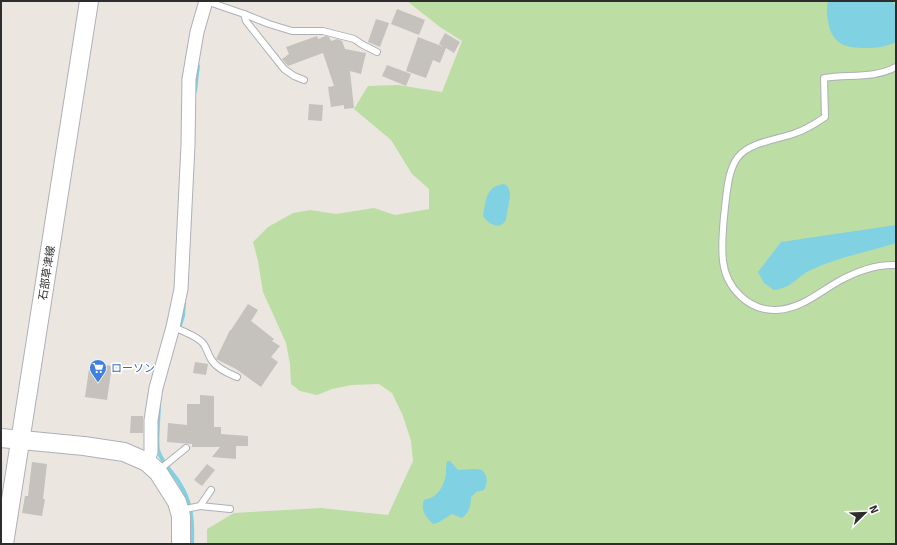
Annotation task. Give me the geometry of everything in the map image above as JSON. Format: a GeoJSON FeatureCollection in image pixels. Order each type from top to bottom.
{"type":"FeatureCollection","features":[{"type":"Feature","properties":{"kind":"main road","name":"石部草津線"},"geometry":{"type":"LineString","coordinates":[[4,544],[89,1]]}},
{"type":"Feature","properties":{"kind":"main road"},"geometry":{"type":"LineString","coordinates":[[1,438],[84,446],[124,452],[159,466],[177,502],[191,508],[181,516],[181,544]]}},
{"type":"Feature","properties":{"kind":"street"},"geometry":{"type":"LineString","coordinates":[[159,466],[151,452],[151,420],[156,388],[178,329],[188,145],[189,79],[197,32],[208,2]]}},
{"type":"Feature","properties":{"kind":"lane"},"geometry":{"type":"LineString","coordinates":[[208,2],[292,31],[323,31],[354,39],[363,46],[378,52]]}},
{"type":"Feature","properties":{"kind":"lane"},"geometry":{"type":"LineString","coordinates":[[244,14],[246,21],[284,69],[294,76],[304,80]]}},
{"type":"Feature","properties":{"kind":"lane"},"geometry":{"type":"LineString","coordinates":[[896,67],[880,73],[840,75],[824,78],[825,117],[813,126],[794,134],[759,144],[745,151],[738,157],[732,167],[722,236],[723,262],[730,281],[740,296],[750,304],[762,309],[790,309],[806,302],[839,281],[861,270],[882,265],[896,265]]}},
{"type":"Feature","properties":{"kind":"lane"},"geometry":{"type":"LineString","coordinates":[[178,329],[202,342],[208,350],[211,359],[217,366],[226,373],[236,377]]}},
{"type":"Feature","properties":{"kind":"lane"},"geometry":{"type":"LineString","coordinates":[[159,466],[186,448]]}},
{"type":"Feature","properties":{"kind":"lane"},"geometry":{"type":"LineString","coordinates":[[191,508],[211,490]]}},
{"type":"Feature","properties":{"kind":"lane"},"geometry":{"type":"LineString","coordinates":[[191,508],[230,509]]}},
{"type":"Feature","properties":{"kind":"shaded area"},"geometry":{"type":"Polygon","coordinates":[[[1,454],[4,468],[1,487],[1,454]]]}},
{"type":"Feature","properties":{"kind":"green space"},"geometry":{"type":"Polygon","coordinates":[[[407,1],[896,1],[896,544],[207,544],[207,529],[234,513],[321,508],[388,515],[413,461],[411,441],[403,416],[392,393],[379,384],[352,385],[332,389],[317,395],[300,391],[291,384],[290,364],[286,343],[263,292],[253,242],[268,227],[293,213],[310,210],[336,214],[374,208],[395,215],[429,209],[429,189],[412,174],[391,140],[354,109],[368,86],[398,85],[442,92],[462,41],[440,27],[407,1]]]}},
{"type":"Feature","properties":{"kind":"water"},"geometry":{"type":"Polygon","coordinates":[[[828,1],[892,1],[896,7],[896,42],[885,46],[869,48],[858,48],[842,44],[834,37],[829,26],[827,14],[828,1]]]}},
{"type":"Feature","properties":{"kind":"water"},"geometry":{"type":"Polygon","coordinates":[[[504,184],[507,186],[510,194],[506,220],[501,225],[497,226],[488,222],[483,216],[486,199],[490,191],[498,185],[504,184]]]}},
{"type":"Feature","properties":{"kind":"water"},"geometry":{"type":"Polygon","coordinates":[[[896,225],[896,243],[821,265],[806,273],[790,285],[780,289],[774,290],[764,283],[758,272],[781,242],[896,225]]]}},
{"type":"Feature","properties":{"kind":"water"},"geometry":{"type":"Polygon","coordinates":[[[447,461],[450,461],[458,470],[482,470],[487,479],[486,484],[484,490],[476,492],[471,497],[469,509],[462,518],[452,514],[433,524],[424,513],[423,504],[424,500],[433,497],[442,487],[446,474],[447,461]]]}},
{"type":"Feature","properties":{"kind":"building"},"geometry":{"type":"Polygon","coordinates":[[[397,9],[425,20],[419,35],[391,24],[397,9]]]}},
{"type":"Feature","properties":{"kind":"building"},"geometry":{"type":"Polygon","coordinates":[[[376,19],[389,23],[380,47],[368,42],[376,19]]]}},
{"type":"Feature","properties":{"kind":"building"},"geometry":{"type":"Polygon","coordinates":[[[445,33],[460,42],[454,53],[446,48],[440,63],[433,60],[426,78],[406,71],[418,37],[444,47],[439,44],[445,33]]]}},
{"type":"Feature","properties":{"kind":"building"},"geometry":{"type":"Polygon","coordinates":[[[317,36],[318,39],[326,36],[329,37],[331,41],[337,39],[342,41],[345,49],[366,53],[361,74],[350,71],[354,108],[344,109],[344,105],[331,107],[328,87],[334,86],[323,53],[288,66],[282,59],[289,54],[286,47],[317,36]]]}},
{"type":"Feature","properties":{"kind":"building"},"geometry":{"type":"Polygon","coordinates":[[[387,65],[411,74],[406,86],[382,76],[387,65]]]}},
{"type":"Feature","properties":{"kind":"building"},"geometry":{"type":"Polygon","coordinates":[[[309,104],[323,105],[322,121],[308,120],[309,104]]]}},
{"type":"Feature","properties":{"kind":"building"},"geometry":{"type":"Polygon","coordinates":[[[248,304],[258,310],[251,321],[274,339],[272,341],[280,346],[271,357],[278,362],[261,387],[236,369],[216,359],[230,330],[248,304]]]}},
{"type":"Feature","properties":{"kind":"building"},"geometry":{"type":"Polygon","coordinates":[[[195,362],[208,364],[206,375],[193,373],[195,362]]]}},
{"type":"Feature","properties":{"kind":"building","name":"ローソン"},"geometry":{"type":"Polygon","coordinates":[[[93,363],[112,366],[107,400],[85,397],[89,369],[91,369],[93,363]]]}},
{"type":"Feature","properties":{"kind":"building"},"geometry":{"type":"Polygon","coordinates":[[[200,395],[214,396],[214,427],[221,427],[221,434],[248,436],[248,446],[236,446],[236,459],[212,457],[220,447],[192,447],[192,444],[167,442],[168,423],[187,425],[187,404],[200,404],[200,395]]]}},
{"type":"Feature","properties":{"kind":"building"},"geometry":{"type":"Polygon","coordinates":[[[131,416],[143,416],[143,433],[130,433],[131,416]]]}},
{"type":"Feature","properties":{"kind":"building"},"geometry":{"type":"Polygon","coordinates":[[[32,462],[47,464],[43,499],[45,499],[42,516],[22,513],[25,496],[28,496],[32,462]]]}},
{"type":"Feature","properties":{"kind":"building"},"geometry":{"type":"Polygon","coordinates":[[[207,464],[215,470],[202,486],[194,480],[207,464]]]}},
{"type":"Feature","properties":{"kind":"waterway"},"geometry":{"type":"LineString","coordinates":[[195,91],[198,66]]}},
{"type":"Feature","properties":{"kind":"waterway"},"geometry":{"type":"LineString","coordinates":[[178,332],[183,316],[184,303]]}},
{"type":"Feature","properties":{"kind":"waterway"},"geometry":{"type":"LineString","coordinates":[[159,404],[157,446],[162,460],[180,484],[187,498],[192,521],[192,544]]}},
{"type":"Feature","properties":{"kind":"place","name":"ローソン"},"geometry":{"type":"Point","coordinates":[98,383]}}]}
